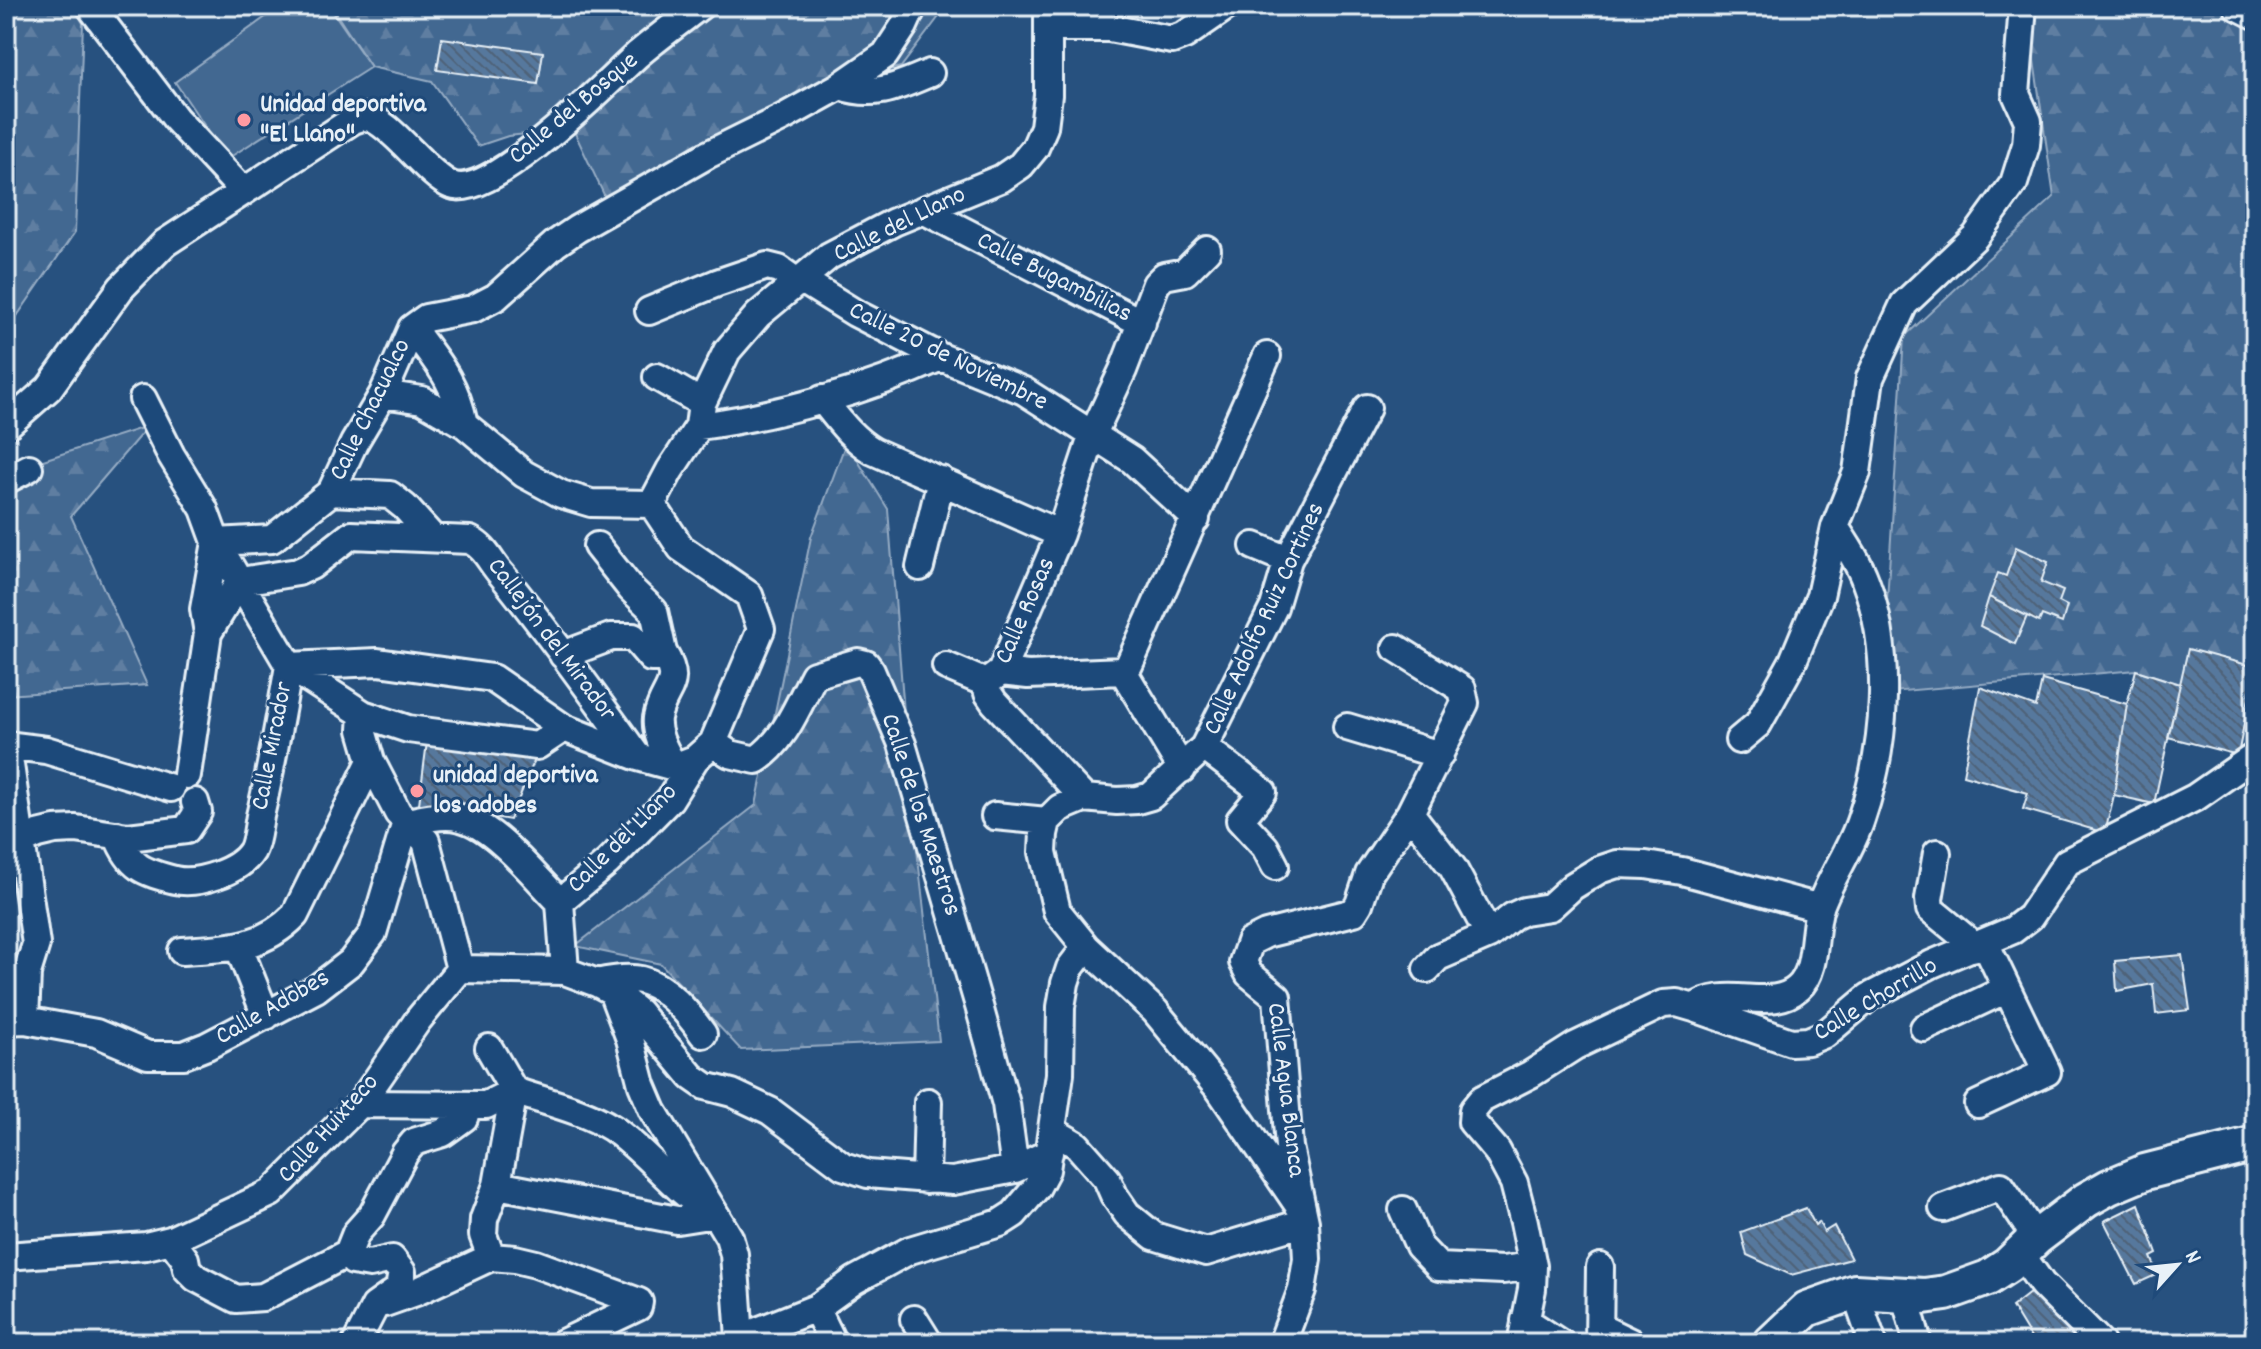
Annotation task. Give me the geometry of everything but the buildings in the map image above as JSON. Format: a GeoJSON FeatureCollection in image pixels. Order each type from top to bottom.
{"type":"FeatureCollection","features":[{"type":"Feature","properties":{"kind":"main road"},"geometry":{"type":"LineString","coordinates":[[1771,1343],[1807,1309],[1855,1292],[1924,1296],[1946,1293],[1988,1278],[2086,1200],[2129,1177],[2255,1144]]}},
{"type":"Feature","properties":{"kind":"street"},"geometry":{"type":"LineString","coordinates":[[90,6],[176,119],[243,191]]}},
{"type":"Feature","properties":{"kind":"street","name":"Calle del Bosque"},"geometry":{"type":"LineString","coordinates":[[6,426],[49,388],[121,288],[165,243],[353,120],[367,117],[380,123],[417,159],[452,185],[469,186],[515,163],[602,90],[639,54],[700,6]]}},
{"type":"Feature","properties":{"kind":"street","name":"Calle Chacualco"},"geometry":{"type":"LineString","coordinates":[[216,542],[272,539],[331,492],[354,443],[383,394],[412,328],[426,318],[473,309],[496,297],[555,244],[577,229],[707,155],[840,86],[885,55],[913,6]]}},
{"type":"Feature","properties":{"kind":"street"},"geometry":{"type":"LineString","coordinates":[[1048,17],[1172,40],[1185,35],[1227,6]]}},
{"type":"Feature","properties":{"kind":"street"},"geometry":{"type":"LineString","coordinates":[[1739,740],[1758,724],[1775,696],[1820,596],[1835,527],[1857,472],[1870,378],[1904,304],[1975,237],[2014,183],[2026,145],[2028,121],[2016,94],[2023,6]]}},
{"type":"Feature","properties":{"kind":"street"},"geometry":{"type":"LineString","coordinates":[[2237,6],[2255,15]]}},
{"type":"Feature","properties":{"kind":"street","name":"Calle del Llano"},"geometry":{"type":"LineString","coordinates":[[565,971],[560,902],[608,862],[670,799],[761,629],[749,595],[681,548],[652,504],[701,415],[727,351],[758,315],[842,249],[923,210],[1002,178],[1021,165],[1035,148],[1044,127],[1048,95],[1048,17]]}},
{"type":"Feature","properties":{"kind":"street"},"geometry":{"type":"LineString","coordinates":[[840,86],[865,93],[904,84],[930,73]]}},
{"type":"Feature","properties":{"kind":"street","name":"Calle Bugambilias"},"geometry":{"type":"LineString","coordinates":[[923,210],[1142,323]]}},
{"type":"Feature","properties":{"kind":"street","name":"Calle Rosas"},"geometry":{"type":"LineString","coordinates":[[994,678],[1060,534],[1093,434],[1156,284],[1164,276],[1185,272],[1207,250]]}},
{"type":"Feature","properties":{"kind":"street","name":"Calle 20 de Noviembre"},"geometry":{"type":"LineString","coordinates":[[649,311],[767,266],[779,269],[941,357],[1024,391],[1132,460],[1196,519]]}},
{"type":"Feature","properties":{"kind":"street"},"geometry":{"type":"LineString","coordinates":[[412,328],[451,385],[458,398],[464,424]]}},
{"type":"Feature","properties":{"kind":"street"},"geometry":{"type":"LineString","coordinates":[[946,666],[994,678],[1123,671],[1129,665],[1196,519],[1267,356]]}},
{"type":"Feature","properties":{"kind":"street"},"geometry":{"type":"LineString","coordinates":[[657,377],[701,415],[773,414],[909,371],[941,357]]}},
{"type":"Feature","properties":{"kind":"street"},"geometry":{"type":"LineString","coordinates":[[383,394],[422,400],[464,424],[524,474],[561,494],[591,503],[652,504]]}},
{"type":"Feature","properties":{"kind":"street"},"geometry":{"type":"LineString","coordinates":[[143,399],[171,455],[204,509],[216,542],[289,666],[363,714],[408,729],[537,746],[564,728],[638,757],[694,756]]}},
{"type":"Feature","properties":{"kind":"street"},"geometry":{"type":"LineString","coordinates":[[822,399],[859,442],[1060,534]]}},
{"type":"Feature","properties":{"kind":"street","name":"Calle Adolfo Ruiz Cortines"},"geometry":{"type":"LineString","coordinates":[[1084,798],[1137,800],[1151,796],[1204,747],[1274,607],[1288,560],[1367,408]]}},
{"type":"Feature","properties":{"kind":"street"},"geometry":{"type":"LineString","coordinates":[[920,567],[941,480]]}},
{"type":"Feature","properties":{"kind":"street"},"geometry":{"type":"LineString","coordinates":[[331,492],[390,495],[432,537]]}},
{"type":"Feature","properties":{"kind":"street"},"geometry":{"type":"LineString","coordinates":[[1694,1008],[1706,999],[1777,998],[1798,989],[1808,969],[1820,908],[1861,819],[1872,780],[1881,702],[1882,655],[1872,603],[1853,555],[1835,527]]}},
{"type":"Feature","properties":{"kind":"street","name":"Callejón del Mirador"},"geometry":{"type":"LineString","coordinates":[[240,581],[298,572],[311,566],[351,535],[470,540],[482,546],[638,757]]}},
{"type":"Feature","properties":{"kind":"street"},"geometry":{"type":"LineString","coordinates":[[14,844],[55,830],[148,836],[186,830],[198,812],[195,802],[183,805],[173,799],[208,633],[204,609],[216,542]]}},
{"type":"Feature","properties":{"kind":"street"},"geometry":{"type":"LineString","coordinates":[[597,546],[631,589],[654,611],[660,655],[672,667],[673,678],[657,717],[658,735],[694,756]]}},
{"type":"Feature","properties":{"kind":"street"},"geometry":{"type":"LineString","coordinates":[[1254,546],[1288,560]]}},
{"type":"Feature","properties":{"kind":"street"},"geometry":{"type":"LineString","coordinates":[[208,633],[240,581]]}},
{"type":"Feature","properties":{"kind":"street"},"geometry":{"type":"LineString","coordinates":[[563,655],[603,639],[633,637],[651,658],[660,655]]}},
{"type":"Feature","properties":{"kind":"street","name":"Calle Agua Blanca"},"geometry":{"type":"LineString","coordinates":[[1282,1343],[1302,1290],[1307,1259],[1303,1215],[1289,1147],[1277,997],[1249,974],[1243,962],[1250,942],[1266,934],[1354,912],[1369,874],[1410,813],[1440,755],[1465,703],[1462,689],[1396,648]]}},
{"type":"Feature","properties":{"kind":"street","name":"Calle Mirador"},"geometry":{"type":"LineString","coordinates":[[117,835],[132,863],[144,872],[187,883],[204,880],[238,865],[252,851],[269,779],[289,666],[378,662],[492,678],[564,728]]}},
{"type":"Feature","properties":{"kind":"street","name":"Calle de los Maestros"},"geometry":{"type":"LineString","coordinates":[[694,756],[730,754],[756,760],[767,753],[785,731],[814,675],[858,662],[866,664],[902,744],[1006,1104],[1015,1169]]}},
{"type":"Feature","properties":{"kind":"street"},"geometry":{"type":"LineString","coordinates":[[1123,671],[1182,769]]}},
{"type":"Feature","properties":{"kind":"street"},"geometry":{"type":"LineString","coordinates":[[363,714],[362,730],[371,761],[398,813],[426,841],[433,859],[460,969],[565,971],[604,987],[647,1020],[692,1077],[705,1086],[732,1093],[770,1111],[843,1166],[868,1174],[953,1181],[1015,1169],[1051,1142],[1077,1145],[1107,1179],[1127,1214],[1154,1236],[1206,1252],[1303,1215],[1219,1089],[1155,1011],[1086,947],[1057,911],[1043,852],[1047,821],[1060,808],[1084,798],[994,702],[988,693],[994,678]]}},
{"type":"Feature","properties":{"kind":"street"},"geometry":{"type":"LineString","coordinates":[[1347,727],[1440,755]]}},
{"type":"Feature","properties":{"kind":"street"},"geometry":{"type":"LineString","coordinates":[[29,1028],[27,973],[18,962],[36,944],[14,844],[6,744],[46,750],[179,782]]}},
{"type":"Feature","properties":{"kind":"street"},"geometry":{"type":"LineString","coordinates":[[1204,747],[1263,792],[1240,820],[1265,847],[1275,866]]}},
{"type":"Feature","properties":{"kind":"street","name":"Calle Chorrillo"},"geometry":{"type":"LineString","coordinates":[[1523,1332],[1532,1289],[1533,1266],[1514,1183],[1497,1151],[1472,1122],[1473,1110],[1482,1099],[1531,1074],[1575,1046],[1663,1004],[1677,1003],[1694,1008],[1791,1042],[1808,1041],[1825,1034],[1869,997],[1932,964],[2013,930],[2030,917],[2067,862],[2196,797],[2255,756]]}},
{"type":"Feature","properties":{"kind":"street"},"geometry":{"type":"LineString","coordinates":[[182,951],[239,948],[282,929],[295,915],[371,761]]}},
{"type":"Feature","properties":{"kind":"street"},"geometry":{"type":"LineString","coordinates":[[1410,813],[1453,868],[1489,935]]}},
{"type":"Feature","properties":{"kind":"street"},"geometry":{"type":"LineString","coordinates":[[406,822],[442,816],[463,818],[491,834],[560,902]]}},
{"type":"Feature","properties":{"kind":"street"},"geometry":{"type":"LineString","coordinates":[[995,816],[1047,821]]}},
{"type":"Feature","properties":{"kind":"street","name":"Calle Adobes"},"geometry":{"type":"LineString","coordinates":[[29,1028],[96,1033],[148,1055],[184,1055],[316,989],[351,962],[373,933],[406,822]]}},
{"type":"Feature","properties":{"kind":"street"},"geometry":{"type":"LineString","coordinates":[[1937,853],[1930,909],[1979,946],[2007,989],[2047,1072],[1978,1104]]}},
{"type":"Feature","properties":{"kind":"street"},"geometry":{"type":"LineString","coordinates":[[1427,969],[1438,957],[1489,935],[1513,916],[1550,907],[1573,886],[1599,870],[1617,864],[1682,871],[1820,908]]}},
{"type":"Feature","properties":{"kind":"street"},"geometry":{"type":"LineString","coordinates":[[604,987],[621,1011],[642,1085],[653,1111],[729,1237],[734,1254],[741,1340],[816,1308],[855,1280],[910,1250],[1000,1223],[1014,1214],[1037,1187],[1046,1170],[1060,1074],[1061,1007],[1065,983],[1070,968],[1086,947]]}},
{"type":"Feature","properties":{"kind":"street"},"geometry":{"type":"LineString","coordinates":[[239,948],[266,1016]]}},
{"type":"Feature","properties":{"kind":"street","name":"Calle Huixteco"},"geometry":{"type":"LineString","coordinates":[[6,1256],[146,1246],[171,1240],[271,1193],[360,1104],[418,1020],[460,969]]}},
{"type":"Feature","properties":{"kind":"street"},"geometry":{"type":"LineString","coordinates":[[604,987],[641,980],[665,993],[703,1034]]}},
{"type":"Feature","properties":{"kind":"street"},"geometry":{"type":"LineString","coordinates":[[1924,1028],[2007,989]]}},
{"type":"Feature","properties":{"kind":"street"},"geometry":{"type":"LineString","coordinates":[[489,1048],[514,1091],[507,1143],[497,1185],[484,1219],[483,1235],[491,1257]]}},
{"type":"Feature","properties":{"kind":"street"},"geometry":{"type":"LineString","coordinates":[[360,1104],[486,1105],[514,1091],[598,1120],[614,1130],[696,1204],[715,1214]]}},
{"type":"Feature","properties":{"kind":"street"},"geometry":{"type":"LineString","coordinates":[[926,1180],[928,1102]]}},
{"type":"Feature","properties":{"kind":"street"},"geometry":{"type":"LineString","coordinates":[[171,1240],[185,1259],[187,1269],[196,1278],[236,1299],[263,1297],[348,1253],[356,1233],[372,1215],[405,1153],[414,1142],[443,1133],[464,1118],[468,1105]]}},
{"type":"Feature","properties":{"kind":"street"},"geometry":{"type":"LineString","coordinates":[[497,1185],[677,1220],[715,1214]]}},
{"type":"Feature","properties":{"kind":"street"},"geometry":{"type":"LineString","coordinates":[[1943,1208],[2001,1186],[2042,1284],[2101,1343]]}},
{"type":"Feature","properties":{"kind":"street"},"geometry":{"type":"LineString","coordinates":[[1403,1210],[1419,1246],[1439,1267],[1503,1270],[1533,1266]]}},
{"type":"Feature","properties":{"kind":"street"},"geometry":{"type":"LineString","coordinates":[[348,1253],[353,1261],[370,1264],[392,1259],[402,1272],[399,1289],[375,1306],[356,1343]]}},
{"type":"Feature","properties":{"kind":"street"},"geometry":{"type":"LineString","coordinates":[[375,1306],[416,1292],[491,1257],[536,1264],[639,1302],[638,1307],[563,1343]]}},
{"type":"Feature","properties":{"kind":"street"},"geometry":{"type":"LineString","coordinates":[[1600,1267],[1600,1335],[1632,1343]]}},
{"type":"Feature","properties":{"kind":"street"},"geometry":{"type":"LineString","coordinates":[[1855,1292],[1873,1343]]}},
{"type":"Feature","properties":{"kind":"street"},"geometry":{"type":"LineString","coordinates":[[1904,1293],[1918,1343]]}},
{"type":"Feature","properties":{"kind":"street"},"geometry":{"type":"LineString","coordinates":[[816,1308],[833,1343]]}},
{"type":"Feature","properties":{"kind":"street"},"geometry":{"type":"LineString","coordinates":[[914,1319],[929,1343]]}},
{"type":"Feature","properties":{"kind":"street"},"geometry":{"type":"LineString","coordinates":[[1523,1332],[1535,1324],[1560,1343]]}},
{"type":"Feature","properties":{"kind":"green space"},"geometry":{"type":"Polygon","coordinates":[[[6,6],[73,6],[83,23],[75,232],[6,332],[6,6]]]}},
{"type":"Feature","properties":{"kind":"green space","name":"Unidad deportiva \"El Llano\""},"geometry":{"type":"Polygon","coordinates":[[[281,6],[329,6],[371,67],[227,159],[175,82],[281,6]]]}},
{"type":"Feature","properties":{"kind":"green space"},"geometry":{"type":"Polygon","coordinates":[[[331,6],[947,6],[901,67],[825,85],[605,197],[573,129],[508,136],[478,146],[432,81],[371,67],[331,6]]]}},
{"type":"Feature","properties":{"kind":"green space"},"geometry":{"type":"Polygon","coordinates":[[[2026,6],[2255,6],[2255,707],[2136,670],[1881,693],[1904,337],[2054,197],[2026,6]]]}},
{"type":"Feature","properties":{"kind":"green space"},"geometry":{"type":"Polygon","coordinates":[[[148,426],[71,516],[147,685],[6,695],[6,472],[148,426]]]}},
{"type":"Feature","properties":{"kind":"green space"},"geometry":{"type":"Polygon","coordinates":[[[845,445],[888,509],[910,789],[939,1041],[741,1050],[661,964],[575,946],[756,805],[811,537],[845,445]]]}},
{"type":"Feature","properties":{"kind":"place","name":"Unidad deportiva \"El Llano\""},"geometry":{"type":"Point","coordinates":[244,120]}},
{"type":"Feature","properties":{"kind":"place","name":"unidad deportiva los adobes"},"geometry":{"type":"Point","coordinates":[417,791]}}]}
